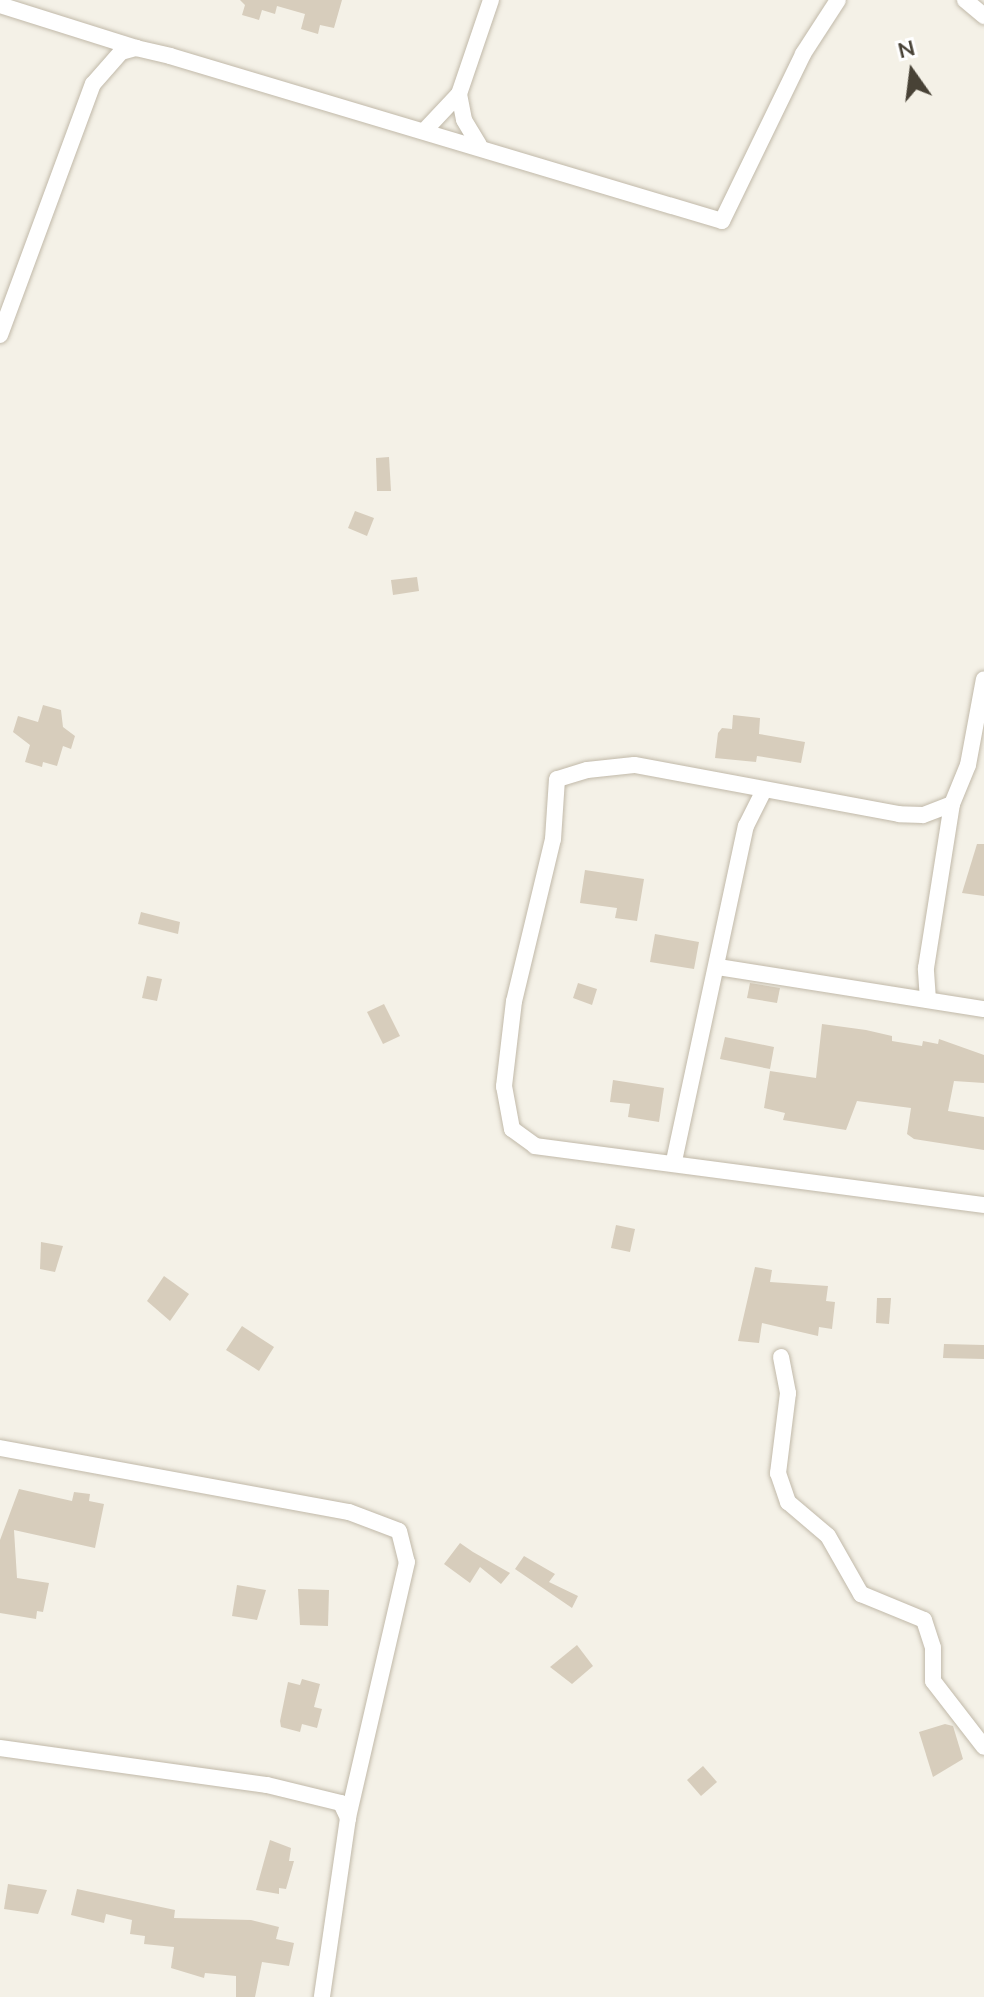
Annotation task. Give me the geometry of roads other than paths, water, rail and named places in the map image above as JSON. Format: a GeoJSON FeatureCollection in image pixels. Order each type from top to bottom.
{"type":"FeatureCollection","features":[{"type":"Feature","properties":{"kind":"street"},"geometry":{"type":"LineString","coordinates":[[426,129],[459,94],[491,0]]}},
{"type":"Feature","properties":{"kind":"street"},"geometry":{"type":"LineString","coordinates":[[0,5],[136,48],[426,129],[722,221],[803,54],[838,0]]}},
{"type":"Feature","properties":{"kind":"street"},"geometry":{"type":"LineString","coordinates":[[965,0],[984,16]]}},
{"type":"Feature","properties":{"kind":"street"},"geometry":{"type":"LineString","coordinates":[[0,335],[93,84],[121,52],[136,48]]}},
{"type":"Feature","properties":{"kind":"street"},"geometry":{"type":"LineString","coordinates":[[459,94],[464,120],[479,145]]}},
{"type":"Feature","properties":{"kind":"street"},"geometry":{"type":"LineString","coordinates":[[928,1000],[926,968],[952,804],[968,765],[984,679]]}},
{"type":"Feature","properties":{"kind":"street"},"geometry":{"type":"LineString","coordinates":[[952,804],[923,815],[899,814],[634,765],[587,770],[557,779],[542,897],[503,1060],[507,1121],[529,1142],[984,1205]]}},
{"type":"Feature","properties":{"kind":"street"},"geometry":{"type":"LineString","coordinates":[[741,784],[752,806]]}},
{"type":"Feature","properties":{"kind":"street"},"geometry":{"type":"LineString","coordinates":[[674,1161],[752,806],[764,790]]}},
{"type":"Feature","properties":{"kind":"street"},"geometry":{"type":"LineString","coordinates":[[718,967],[984,1009]]}},
{"type":"Feature","properties":{"kind":"street"},"geometry":{"type":"LineString","coordinates":[[781,1357],[788,1393],[778,1473],[788,1502],[828,1536],[861,1594],[924,1620],[933,1648],[933,1681],[984,1747]]}},
{"type":"Feature","properties":{"kind":"street"},"geometry":{"type":"LineString","coordinates":[[0,1448],[349,1512],[399,1531],[407,1562],[348,1818],[322,1997]]}},
{"type":"Feature","properties":{"kind":"street"},"geometry":{"type":"LineString","coordinates":[[0,1748],[315,1794],[341,1803],[348,1818]]}}]}
